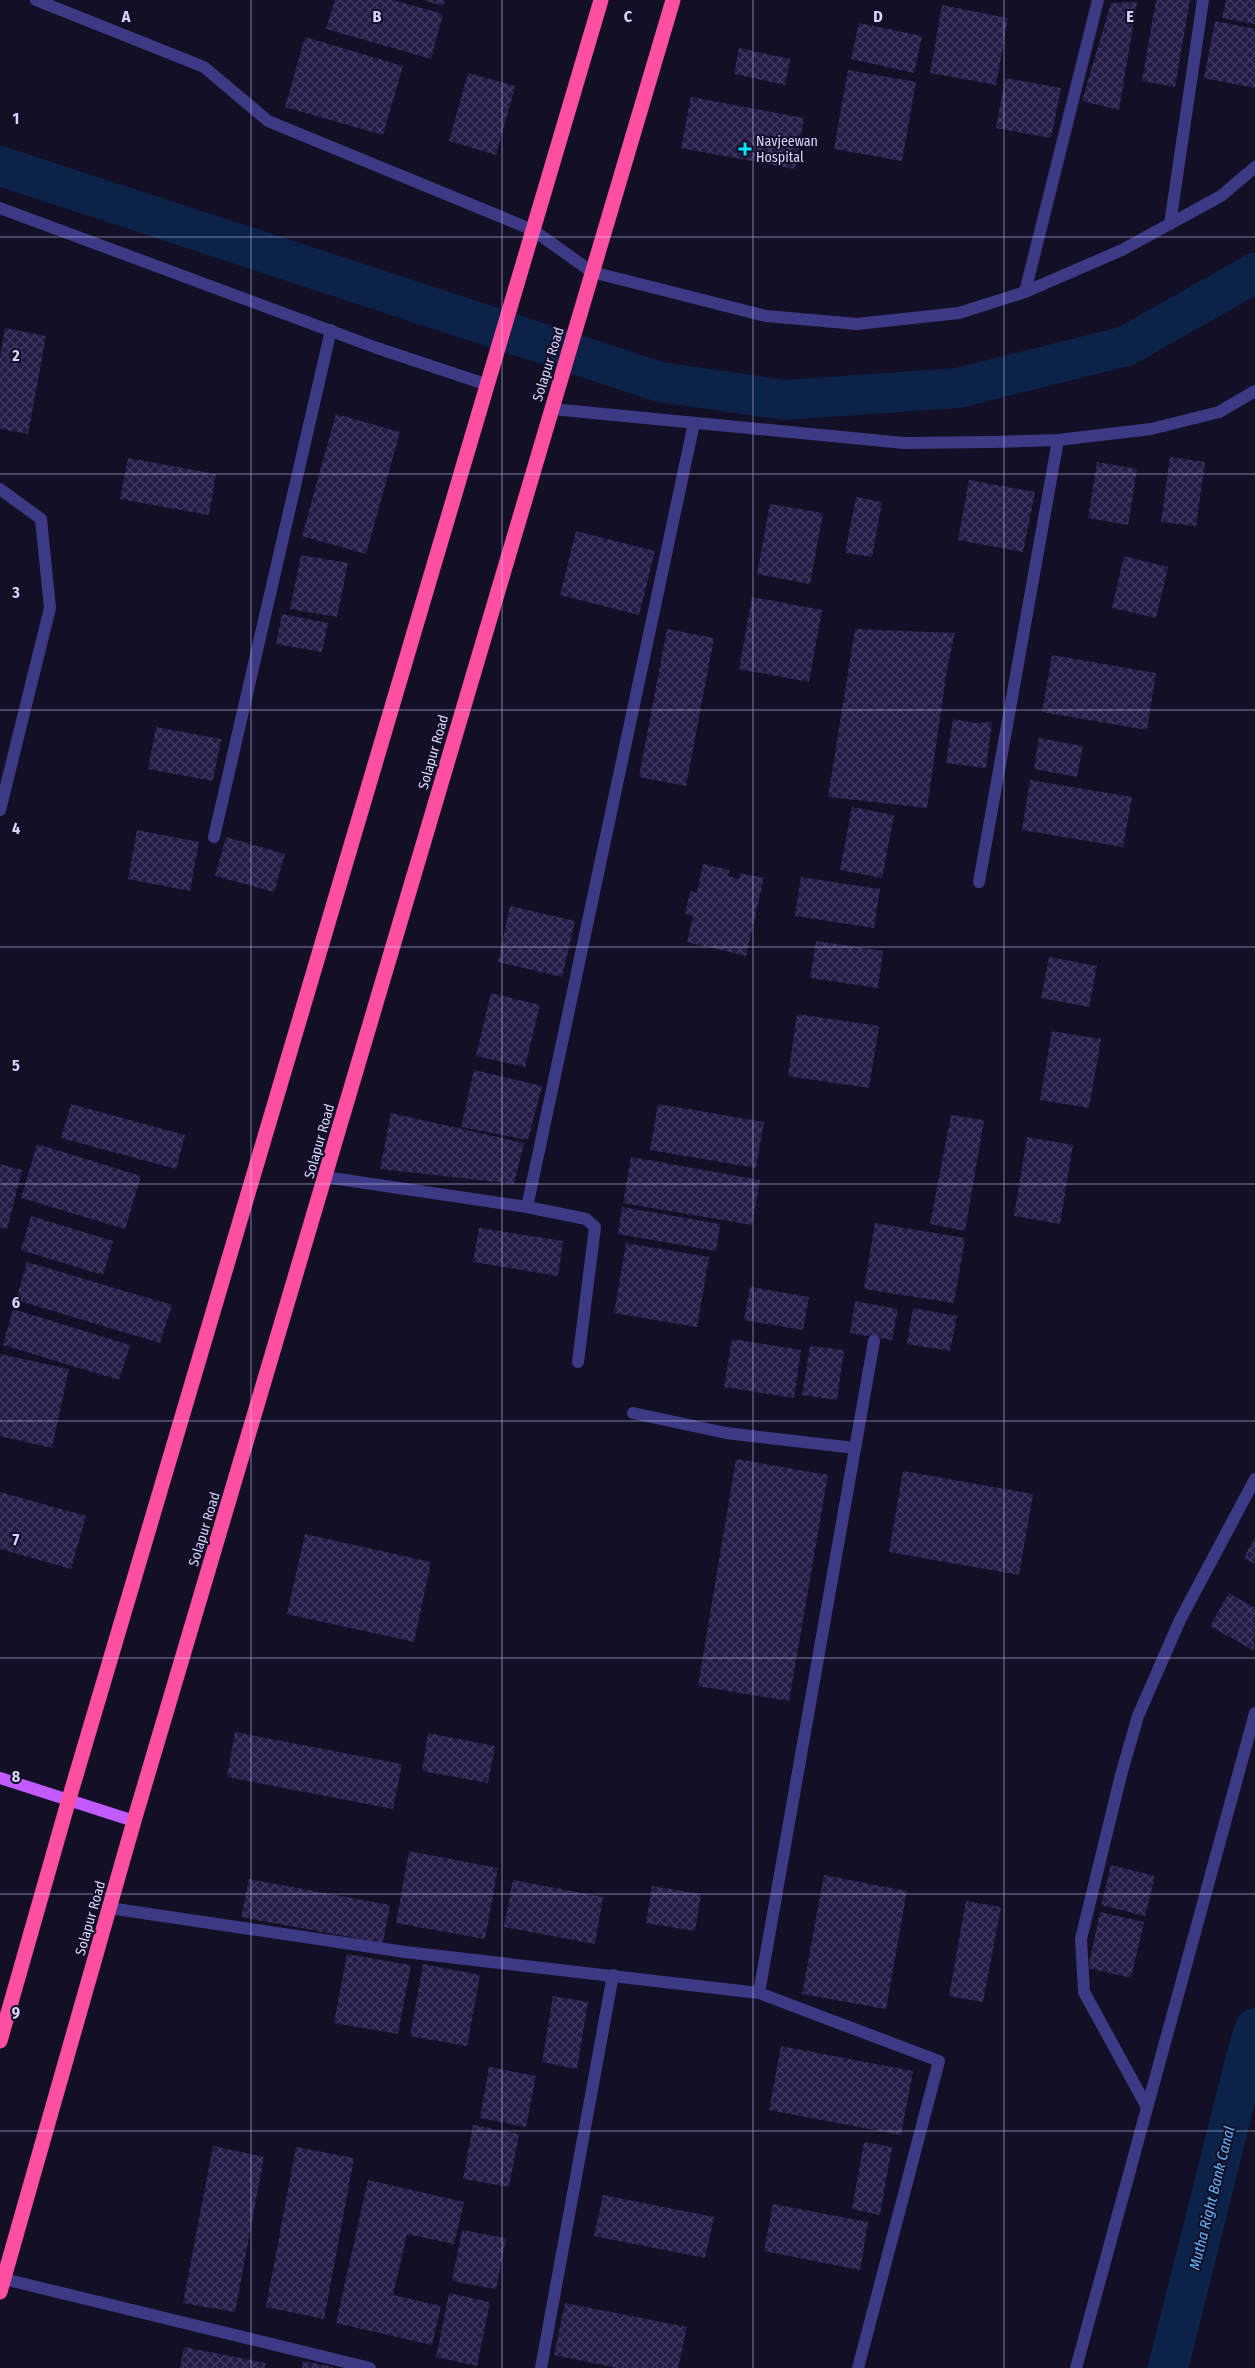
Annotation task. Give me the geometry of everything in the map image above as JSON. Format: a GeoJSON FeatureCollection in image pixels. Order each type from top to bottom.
{"type":"FeatureCollection","features":[{"type":"Feature","properties":{"kind":"highway"},"geometry":{"type":"LineString","coordinates":[[0,2041],[69,1799],[601,0]]}},
{"type":"Feature","properties":{"kind":"highway","name":"Solapur Road"},"geometry":{"type":"LineString","coordinates":[[2,2286],[134,1821],[672,0]]}},
{"type":"Feature","properties":{"kind":"main road"},"geometry":{"type":"LineString","coordinates":[[0,1778],[134,1821]]}},
{"type":"Feature","properties":{"kind":"street"},"geometry":{"type":"LineString","coordinates":[[36,0],[204,66],[268,121],[533,230],[590,279],[766,316],[857,324],[960,313],[1025,292],[1122,250],[1221,196],[1255,167]]}},
{"type":"Feature","properties":{"kind":"street"},"geometry":{"type":"LineString","coordinates":[[1025,292],[1098,0]]}},
{"type":"Feature","properties":{"kind":"street"},"geometry":{"type":"LineString","coordinates":[[1170,224],[1203,0]]}},
{"type":"Feature","properties":{"kind":"street"},"geometry":{"type":"LineString","coordinates":[[0,208],[331,330],[489,379]]}},
{"type":"Feature","properties":{"kind":"street"},"geometry":{"type":"LineString","coordinates":[[214,837],[331,330]]}},
{"type":"Feature","properties":{"kind":"street"},"geometry":{"type":"LineString","coordinates":[[552,409],[904,443],[1058,440],[1151,429],[1218,412],[1255,391]]}},
{"type":"Feature","properties":{"kind":"street"},"geometry":{"type":"LineString","coordinates":[[528,1207],[694,423]]}},
{"type":"Feature","properties":{"kind":"street"},"geometry":{"type":"LineString","coordinates":[[979,882],[1058,440]]}},
{"type":"Feature","properties":{"kind":"street"},"geometry":{"type":"LineString","coordinates":[[0,489],[41,519],[50,608],[0,810]]}},
{"type":"Feature","properties":{"kind":"street"},"geometry":{"type":"LineString","coordinates":[[325,1177],[528,1207],[586,1220],[595,1227],[578,1362]]}},
{"type":"Feature","properties":{"kind":"street"},"geometry":{"type":"LineString","coordinates":[[759,1993],[874,1342]]}},
{"type":"Feature","properties":{"kind":"street"},"geometry":{"type":"LineString","coordinates":[[633,1413],[726,1433],[855,1448]]}},
{"type":"Feature","properties":{"kind":"street"},"geometry":{"type":"LineString","coordinates":[[1147,2107],[1084,1992],[1081,1939],[1121,1775],[1138,1716],[1180,1620],[1255,1479]]}},
{"type":"Feature","properties":{"kind":"street"},"geometry":{"type":"LineString","coordinates":[[1076,2368],[1255,1713]]}},
{"type":"Feature","properties":{"kind":"street"},"geometry":{"type":"LineString","coordinates":[[109,1908],[405,1952],[759,1993],[939,2061],[858,2368]]}},
{"type":"Feature","properties":{"kind":"street"},"geometry":{"type":"LineString","coordinates":[[541,2368],[614,1975]]}},
{"type":"Feature","properties":{"kind":"street"},"geometry":{"type":"LineString","coordinates":[[2,2286],[370,2368]]}},
{"type":"Feature","properties":{"kind":"building"},"geometry":{"type":"Polygon","coordinates":[[[335,0],[393,0],[443,14],[431,59],[326,29],[335,0]]]}},
{"type":"Feature","properties":{"kind":"building"},"geometry":{"type":"Polygon","coordinates":[[[423,0],[445,0],[443,6],[423,0]]]}},
{"type":"Feature","properties":{"kind":"building"},"geometry":{"type":"Polygon","coordinates":[[[1156,0],[1190,0],[1175,87],[1142,81],[1156,0]]]}},
{"type":"Feature","properties":{"kind":"building"},"geometry":{"type":"Polygon","coordinates":[[[1226,0],[1255,0],[1255,24],[1222,18],[1226,0]]]}},
{"type":"Feature","properties":{"kind":"building"},"geometry":{"type":"Polygon","coordinates":[[[1137,2],[1119,110],[1082,101],[1111,3],[1137,2]]]}},
{"type":"Feature","properties":{"kind":"building"},"geometry":{"type":"Polygon","coordinates":[[[942,5],[1008,18],[996,85],[930,73],[942,5]]]}},
{"type":"Feature","properties":{"kind":"building"},"geometry":{"type":"Polygon","coordinates":[[[1215,21],[1255,29],[1255,88],[1204,78],[1215,21]]]}},
{"type":"Feature","properties":{"kind":"building"},"geometry":{"type":"Polygon","coordinates":[[[859,23],[922,36],[914,73],[851,59],[859,23]]]}},
{"type":"Feature","properties":{"kind":"building"},"geometry":{"type":"Polygon","coordinates":[[[305,37],[403,66],[383,135],[285,107],[305,37]]]}},
{"type":"Feature","properties":{"kind":"building"},"geometry":{"type":"Polygon","coordinates":[[[739,48],[790,59],[785,85],[734,74],[739,48]]]}},
{"type":"Feature","properties":{"kind":"building"},"geometry":{"type":"Polygon","coordinates":[[[848,70],[916,82],[902,161],[834,149],[848,70]]]}},
{"type":"Feature","properties":{"kind":"building"},"geometry":{"type":"Polygon","coordinates":[[[468,73],[515,86],[496,155],[449,141],[468,73]]]}},
{"type":"Feature","properties":{"kind":"building"},"geometry":{"type":"Polygon","coordinates":[[[1005,78],[1061,88],[1051,138],[996,128],[1005,78]]]}},
{"type":"Feature","properties":{"kind":"building"},"geometry":{"type":"Polygon","coordinates":[[[691,97],[804,118],[795,169],[681,148],[691,97]]]}},
{"type":"Feature","properties":{"kind":"building"},"geometry":{"type":"Polygon","coordinates":[[[5,328],[46,336],[28,434],[0,429],[0,358],[5,328]]]}},
{"type":"Feature","properties":{"kind":"building"},"geometry":{"type":"Polygon","coordinates":[[[336,414],[400,432],[366,554],[302,536],[336,414]]]}},
{"type":"Feature","properties":{"kind":"building"},"geometry":{"type":"Polygon","coordinates":[[[1170,457],[1205,462],[1196,526],[1161,522],[1170,457]]]}},
{"type":"Feature","properties":{"kind":"building"},"geometry":{"type":"Polygon","coordinates":[[[128,458],[216,474],[209,515],[120,499],[128,458]]]}},
{"type":"Feature","properties":{"kind":"building"},"geometry":{"type":"Polygon","coordinates":[[[1097,462],[1137,469],[1128,525],[1088,518],[1097,462]]]}},
{"type":"Feature","properties":{"kind":"building"},"geometry":{"type":"Polygon","coordinates":[[[969,480],[1035,492],[1023,552],[958,540],[969,480]]]}},
{"type":"Feature","properties":{"kind":"building"},"geometry":{"type":"Polygon","coordinates":[[[856,497],[882,502],[872,557],[845,553],[856,497]]]}},
{"type":"Feature","properties":{"kind":"building"},"geometry":{"type":"Polygon","coordinates":[[[770,504],[823,513],[810,584],[757,574],[770,504]]]}},
{"type":"Feature","properties":{"kind":"building"},"geometry":{"type":"Polygon","coordinates":[[[576,531],[655,551],[639,615],[560,595],[576,531]]]}},
{"type":"Feature","properties":{"kind":"building"},"geometry":{"type":"Polygon","coordinates":[[[301,555],[348,563],[337,617],[290,609],[301,555]]]}},
{"type":"Feature","properties":{"kind":"building"},"geometry":{"type":"Polygon","coordinates":[[[1124,556],[1168,567],[1156,618],[1112,608],[1124,556]]]}},
{"type":"Feature","properties":{"kind":"building"},"geometry":{"type":"Polygon","coordinates":[[[752,597],[822,610],[809,682],[739,669],[752,597]]]}},
{"type":"Feature","properties":{"kind":"building"},"geometry":{"type":"Polygon","coordinates":[[[282,614],[328,623],[322,652],[276,644],[282,614]]]}},
{"type":"Feature","properties":{"kind":"building"},"geometry":{"type":"Polygon","coordinates":[[[667,629],[714,638],[686,786],[639,777],[667,629]]]}},
{"type":"Feature","properties":{"kind":"building"},"geometry":{"type":"Polygon","coordinates":[[[855,629],[955,633],[948,663],[927,808],[828,797],[855,629]]]}},
{"type":"Feature","properties":{"kind":"building"},"geometry":{"type":"Polygon","coordinates":[[[1052,655],[1156,673],[1147,730],[1042,712],[1052,655]]]}},
{"type":"Feature","properties":{"kind":"building"},"geometry":{"type":"Polygon","coordinates":[[[953,719],[976,723],[992,722],[986,768],[946,763],[953,719]]]}},
{"type":"Feature","properties":{"kind":"building"},"geometry":{"type":"Polygon","coordinates":[[[156,727],[221,739],[213,781],[148,769],[156,727]]]}},
{"type":"Feature","properties":{"kind":"building"},"geometry":{"type":"Polygon","coordinates":[[[1039,738],[1083,746],[1077,777],[1034,769],[1039,738]]]}},
{"type":"Feature","properties":{"kind":"building"},"geometry":{"type":"Polygon","coordinates":[[[1030,780],[1132,797],[1123,847],[1022,830],[1030,780]]]}},
{"type":"Feature","properties":{"kind":"building"},"geometry":{"type":"Polygon","coordinates":[[[852,807],[894,815],[882,878],[840,870],[852,807]]]}},
{"type":"Feature","properties":{"kind":"building"},"geometry":{"type":"Polygon","coordinates":[[[137,830],[199,842],[190,891],[128,879],[137,830]]]}},
{"type":"Feature","properties":{"kind":"building"},"geometry":{"type":"Polygon","coordinates":[[[226,837],[285,854],[274,892],[215,876],[226,837]]]}},
{"type":"Feature","properties":{"kind":"building"},"geometry":{"type":"Polygon","coordinates":[[[703,864],[730,870],[728,876],[739,879],[740,873],[764,878],[746,956],[687,942],[693,916],[685,914],[690,891],[697,893],[703,864]]]}},
{"type":"Feature","properties":{"kind":"building"},"geometry":{"type":"Polygon","coordinates":[[[801,877],[880,889],[874,928],[795,916],[801,877]]]}},
{"type":"Feature","properties":{"kind":"building"},"geometry":{"type":"Polygon","coordinates":[[[510,906],[575,921],[562,977],[498,962],[510,906]]]}},
{"type":"Feature","properties":{"kind":"building"},"geometry":{"type":"Polygon","coordinates":[[[816,941],[883,951],[878,988],[810,978],[816,941]]]}},
{"type":"Feature","properties":{"kind":"building"},"geometry":{"type":"Polygon","coordinates":[[[1049,957],[1097,966],[1089,1007],[1041,998],[1049,957]]]}},
{"type":"Feature","properties":{"kind":"building"},"geometry":{"type":"Polygon","coordinates":[[[491,993],[540,1005],[525,1067],[476,1056],[491,993]]]}},
{"type":"Feature","properties":{"kind":"building"},"geometry":{"type":"Polygon","coordinates":[[[797,1014],[879,1026],[869,1088],[788,1076],[797,1014]]]}},
{"type":"Feature","properties":{"kind":"building"},"geometry":{"type":"Polygon","coordinates":[[[1052,1031],[1101,1039],[1089,1108],[1040,1100],[1052,1031]]]}},
{"type":"Feature","properties":{"kind":"building"},"geometry":{"type":"Polygon","coordinates":[[[474,1070],[542,1086],[528,1140],[461,1127],[474,1070]]]}},
{"type":"Feature","properties":{"kind":"building"},"geometry":{"type":"Polygon","coordinates":[[[71,1104],[185,1135],[176,1169],[61,1138],[71,1104]]]}},
{"type":"Feature","properties":{"kind":"building"},"geometry":{"type":"Polygon","coordinates":[[[658,1104],[764,1122],[756,1168],[650,1150],[658,1104]]]}},
{"type":"Feature","properties":{"kind":"building"},"geometry":{"type":"Polygon","coordinates":[[[391,1113],[524,1143],[514,1184],[380,1169],[391,1113]]]}},
{"type":"Feature","properties":{"kind":"building"},"geometry":{"type":"Polygon","coordinates":[[[951,1115],[984,1120],[965,1231],[930,1224],[951,1115]]]}},
{"type":"Feature","properties":{"kind":"building"},"geometry":{"type":"Polygon","coordinates":[[[1027,1137],[1073,1145],[1060,1224],[1014,1216],[1027,1137]]]}},
{"type":"Feature","properties":{"kind":"building"},"geometry":{"type":"Polygon","coordinates":[[[37,1144],[141,1176],[125,1229],[21,1198],[37,1144]]]}},
{"type":"Feature","properties":{"kind":"building"},"geometry":{"type":"Polygon","coordinates":[[[631,1157],[760,1180],[752,1225],[623,1203],[631,1157]]]}},
{"type":"Feature","properties":{"kind":"building"},"geometry":{"type":"Polygon","coordinates":[[[0,1164],[22,1170],[7,1229],[0,1228],[0,1164]]]}},
{"type":"Feature","properties":{"kind":"building"},"geometry":{"type":"Polygon","coordinates":[[[622,1207],[720,1224],[716,1251],[618,1234],[622,1207]]]}},
{"type":"Feature","properties":{"kind":"building"},"geometry":{"type":"Polygon","coordinates":[[[31,1216],[113,1241],[103,1275],[21,1250],[31,1216]]]}},
{"type":"Feature","properties":{"kind":"building"},"geometry":{"type":"Polygon","coordinates":[[[875,1223],[965,1238],[954,1303],[864,1289],[875,1223]]]}},
{"type":"Feature","properties":{"kind":"building"},"geometry":{"type":"Polygon","coordinates":[[[479,1228],[563,1241],[558,1276],[473,1262],[479,1228]]]}},
{"type":"Feature","properties":{"kind":"building"},"geometry":{"type":"Polygon","coordinates":[[[626,1243],[709,1257],[697,1327],[614,1313],[626,1243]]]}},
{"type":"Feature","properties":{"kind":"building"},"geometry":{"type":"Polygon","coordinates":[[[27,1262],[172,1305],[160,1343],[16,1300],[27,1262]]]}},
{"type":"Feature","properties":{"kind":"building"},"geometry":{"type":"Polygon","coordinates":[[[750,1287],[809,1297],[803,1330],[744,1320],[750,1287]]]}},
{"type":"Feature","properties":{"kind":"building"},"geometry":{"type":"Polygon","coordinates":[[[855,1301],[898,1309],[892,1340],[850,1333],[855,1301]]]}},
{"type":"Feature","properties":{"kind":"building"},"geometry":{"type":"Polygon","coordinates":[[[913,1308],[957,1316],[950,1351],[907,1344],[913,1308]]]}},
{"type":"Feature","properties":{"kind":"building"},"geometry":{"type":"Polygon","coordinates":[[[13,1309],[130,1345],[119,1380],[3,1345],[13,1309]]]}},
{"type":"Feature","properties":{"kind":"building"},"geometry":{"type":"Polygon","coordinates":[[[732,1339],[801,1350],[794,1398],[724,1387],[732,1339]]]}},
{"type":"Feature","properties":{"kind":"building"},"geometry":{"type":"Polygon","coordinates":[[[810,1346],[844,1350],[837,1400],[802,1395],[810,1346]]]}},
{"type":"Feature","properties":{"kind":"building"},"geometry":{"type":"Polygon","coordinates":[[[0,1354],[69,1369],[52,1448],[0,1436],[0,1354]]]}},
{"type":"Feature","properties":{"kind":"building"},"geometry":{"type":"Polygon","coordinates":[[[736,1459],[828,1475],[789,1701],[698,1686],[736,1459]]]}},
{"type":"Feature","properties":{"kind":"building"},"geometry":{"type":"Polygon","coordinates":[[[903,1471],[1033,1494],[1019,1575],[889,1552],[903,1471]]]}},
{"type":"Feature","properties":{"kind":"building"},"geometry":{"type":"Polygon","coordinates":[[[0,1492],[86,1516],[71,1569],[0,1549],[0,1492]]]}},
{"type":"Feature","properties":{"kind":"building"},"geometry":{"type":"Polygon","coordinates":[[[305,1534],[431,1562],[414,1642],[287,1614],[305,1534]]]}},
{"type":"Feature","properties":{"kind":"building"},"geometry":{"type":"Polygon","coordinates":[[[1255,1537],[1255,1564],[1244,1558],[1255,1537]]]}},
{"type":"Feature","properties":{"kind":"building"},"geometry":{"type":"Polygon","coordinates":[[[1229,1593],[1255,1608],[1254,1651],[1210,1626],[1229,1593]]]}},
{"type":"Feature","properties":{"kind":"building"},"geometry":{"type":"Polygon","coordinates":[[[235,1732],[402,1764],[393,1809],[227,1777],[235,1732]]]}},
{"type":"Feature","properties":{"kind":"building"},"geometry":{"type":"Polygon","coordinates":[[[428,1733],[495,1746],[488,1783],[422,1771],[428,1733]]]}},
{"type":"Feature","properties":{"kind":"building"},"geometry":{"type":"Polygon","coordinates":[[[409,1851],[498,1868],[485,1939],[396,1923],[409,1851]]]}},
{"type":"Feature","properties":{"kind":"building"},"geometry":{"type":"Polygon","coordinates":[[[1111,1865],[1155,1876],[1145,1916],[1101,1905],[1111,1865]]]}},
{"type":"Feature","properties":{"kind":"building"},"geometry":{"type":"Polygon","coordinates":[[[824,1875],[907,1891],[886,2009],[802,1994],[824,1875]]]}},
{"type":"Feature","properties":{"kind":"building"},"geometry":{"type":"Polygon","coordinates":[[[249,1879],[390,1905],[383,1943],[241,1917],[249,1879]]]}},
{"type":"Feature","properties":{"kind":"building"},"geometry":{"type":"Polygon","coordinates":[[[513,1880],[603,1897],[595,1944],[504,1927],[513,1880]]]}},
{"type":"Feature","properties":{"kind":"building"},"geometry":{"type":"Polygon","coordinates":[[[652,1886],[701,1894],[695,1931],[646,1923],[652,1886]]]}},
{"type":"Feature","properties":{"kind":"building"},"geometry":{"type":"Polygon","coordinates":[[[966,1901],[1001,1907],[983,2002],[949,1996],[966,1901]]]}},
{"type":"Feature","properties":{"kind":"building"},"geometry":{"type":"Polygon","coordinates":[[[1100,1912],[1144,1922],[1131,1978],[1088,1968],[1100,1912]]]}},
{"type":"Feature","properties":{"kind":"building"},"geometry":{"type":"Polygon","coordinates":[[[347,1954],[411,1965],[398,2034],[334,2023],[347,1954]]]}},
{"type":"Feature","properties":{"kind":"building"},"geometry":{"type":"Polygon","coordinates":[[[423,1964],[480,1975],[467,2046],[410,2036],[423,1964]]]}},
{"type":"Feature","properties":{"kind":"building"},"geometry":{"type":"Polygon","coordinates":[[[553,1996],[588,2002],[577,2069],[542,2062],[553,1996]]]}},
{"type":"Feature","properties":{"kind":"building"},"geometry":{"type":"Polygon","coordinates":[[[781,2046],[913,2071],[901,2135],[769,2110],[781,2046]]]}},
{"type":"Feature","properties":{"kind":"building"},"geometry":{"type":"Polygon","coordinates":[[[489,2067],[536,2076],[526,2127],[480,2118],[489,2067]]]}},
{"type":"Feature","properties":{"kind":"building"},"geometry":{"type":"Polygon","coordinates":[[[473,2125],[519,2134],[509,2187],[463,2179],[473,2125]]]}},
{"type":"Feature","properties":{"kind":"building"},"geometry":{"type":"Polygon","coordinates":[[[864,2142],[892,2147],[880,2215],[852,2209],[864,2142]]]}},
{"type":"Feature","properties":{"kind":"building"},"geometry":{"type":"Polygon","coordinates":[[[213,2146],[264,2157],[235,2312],[183,2303],[213,2146]]]}},
{"type":"Feature","properties":{"kind":"building"},"geometry":{"type":"Polygon","coordinates":[[[296,2147],[354,2158],[324,2319],[266,2307],[296,2147]]]}},
{"type":"Feature","properties":{"kind":"building"},"geometry":{"type":"Polygon","coordinates":[[[368,2180],[464,2202],[454,2244],[407,2234],[393,2295],[441,2306],[432,2345],[336,2323],[368,2180]]]}},
{"type":"Feature","properties":{"kind":"building"},"geometry":{"type":"Polygon","coordinates":[[[603,2195],[714,2217],[705,2258],[594,2236],[603,2195]]]}},
{"type":"Feature","properties":{"kind":"building"},"geometry":{"type":"Polygon","coordinates":[[[773,2204],[868,2222],[860,2270],[764,2251],[773,2204]]]}},
{"type":"Feature","properties":{"kind":"building"},"geometry":{"type":"Polygon","coordinates":[[[462,2230],[506,2238],[496,2289],[452,2281],[462,2230]]]}},
{"type":"Feature","properties":{"kind":"building"},"geometry":{"type":"Polygon","coordinates":[[[449,2293],[490,2302],[477,2366],[436,2357],[449,2293]]]}},
{"type":"Feature","properties":{"kind":"building"},"geometry":{"type":"Polygon","coordinates":[[[565,2303],[687,2327],[678,2368],[617,2368],[554,2355],[565,2303]]]}},
{"type":"Feature","properties":{"kind":"building"},"geometry":{"type":"Polygon","coordinates":[[[184,2347],[266,2363],[264,2368],[180,2368],[184,2347]]]}},
{"type":"Feature","properties":{"kind":"building"},"geometry":{"type":"Polygon","coordinates":[[[303,2361],[333,2367],[333,2368],[302,2368],[303,2361]]]}},
{"type":"Feature","properties":{"kind":"waterway"},"geometry":{"type":"LineString","coordinates":[[0,166],[660,382],[785,400],[958,388],[1126,346],[1255,273]]}},
{"type":"Feature","properties":{"kind":"waterway","name":"Mutha Right Bank Canal"},"geometry":{"type":"LineString","coordinates":[[1168,2368],[1247,2053],[1255,2028]]}},
{"type":"Feature","properties":{"kind":"place","name":"Navjeewan Hospital"},"geometry":{"type":"Point","coordinates":[745,149]}}]}
